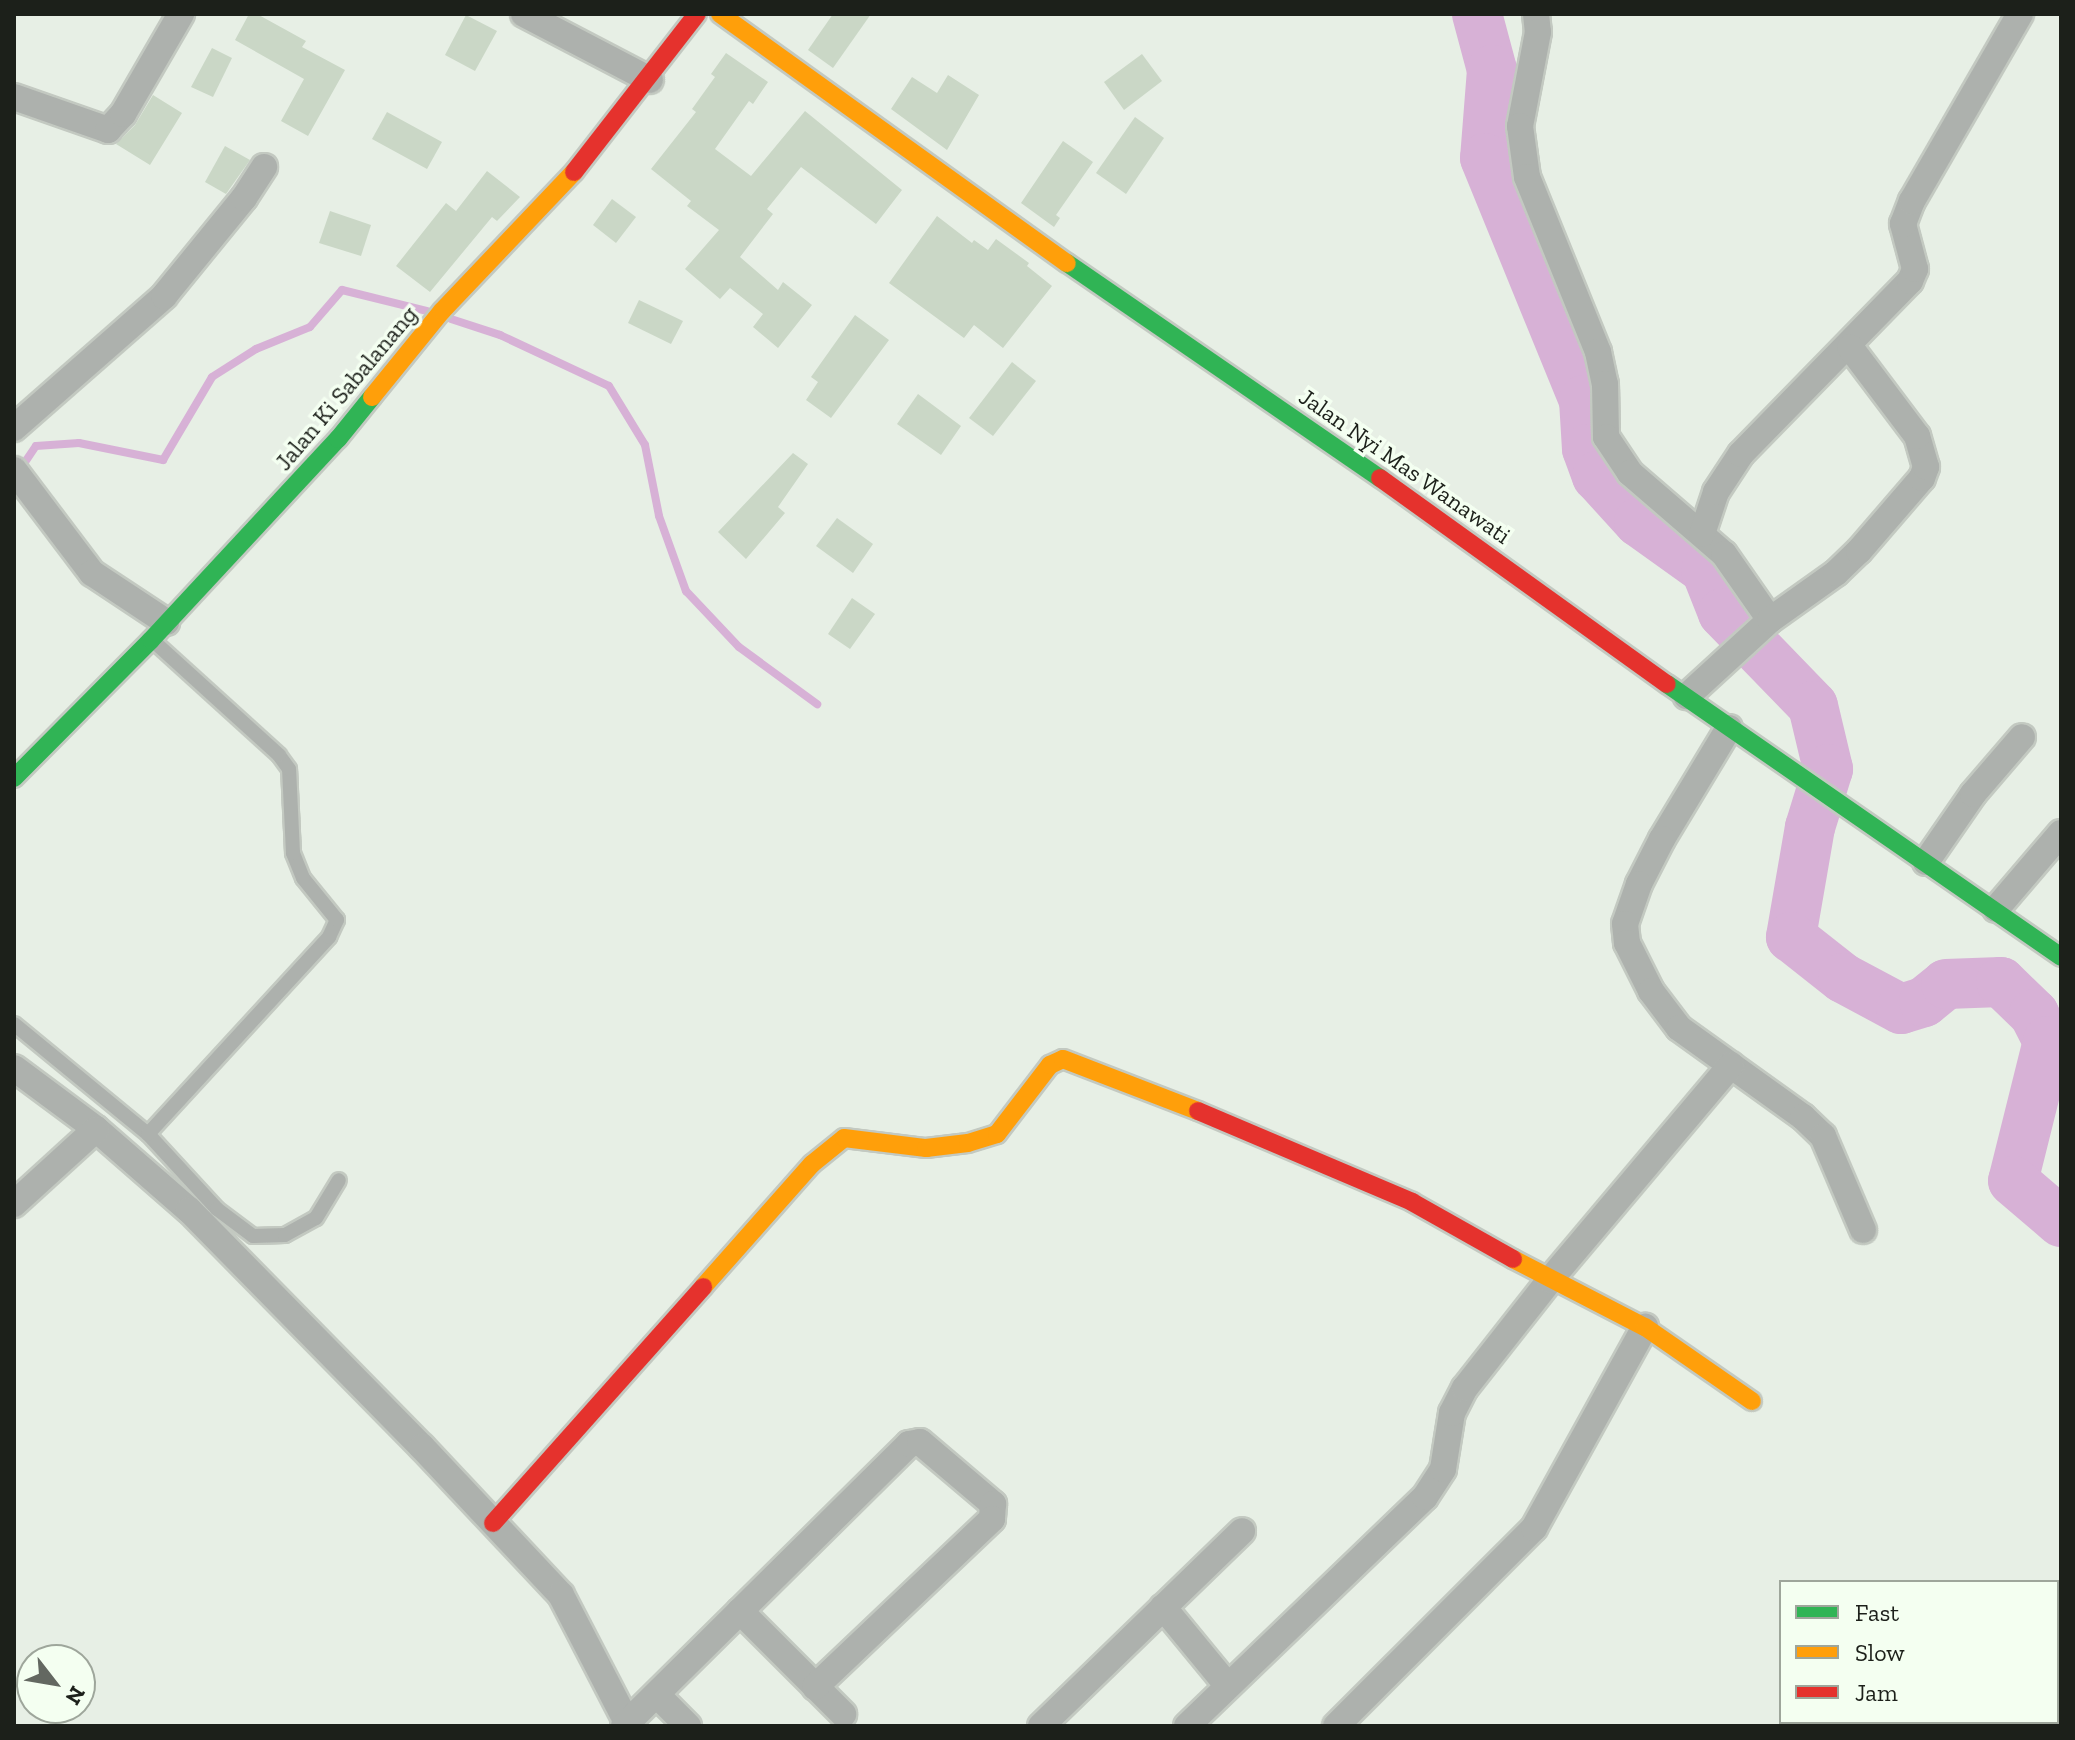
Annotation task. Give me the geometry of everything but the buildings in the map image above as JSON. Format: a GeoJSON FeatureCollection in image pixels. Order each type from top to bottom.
{"type":"FeatureCollection","features":[{"type":"Feature","properties":{"kind":"street"},"geometry":{"type":"LineString","coordinates":[[14,97],[108,130],[123,114],[181,14]]}},
{"type":"Feature","properties":{"kind":"street"},"geometry":{"type":"LineString","coordinates":[[524,14],[650,80]]}},
{"type":"Feature","properties":{"kind":"street","name":"Jalan Ki Sabalanang"},"geometry":{"type":"LineString","coordinates":[[14,778],[159,631],[338,439],[439,316],[577,169],[650,80],[697,14]]}},
{"type":"Feature","properties":{"kind":"street","name":"Jalan Nyi Mas Wanawati"},"geometry":{"type":"LineString","coordinates":[[720,14],[1085,276],[1256,390],[1799,778],[1996,909],[2061,957]]}},
{"type":"Feature","properties":{"kind":"street"},"geometry":{"type":"LineString","coordinates":[[1536,14],[1538,32],[1520,126],[1527,177],[1598,352],[1605,384],[1606,437],[1630,473],[1702,534],[1740,573],[1766,624]]}},
{"type":"Feature","properties":{"kind":"street"},"geometry":{"type":"LineString","coordinates":[[1702,534],[1716,492],[1741,454],[1850,347],[1910,281],[1915,269],[1903,224],[1912,201],[2020,14]]}},
{"type":"Feature","properties":{"kind":"street"},"geometry":{"type":"LineString","coordinates":[[14,428],[164,296],[244,198],[264,167]]}},
{"type":"Feature","properties":{"kind":"street"},"geometry":{"type":"LineString","coordinates":[[1687,696],[1766,624],[1836,573],[1922,478],[1926,467],[1917,436],[1850,347]]}},
{"type":"Feature","properties":{"kind":"street"},"geometry":{"type":"LineString","coordinates":[[21,480],[92,573],[159,631]]}},
{"type":"Feature","properties":{"kind":"street"},"geometry":{"type":"LineString","coordinates":[[1729,728],[1662,839],[1639,884],[1625,924],[1627,943],[1644,979],[1679,1028],[1803,1117],[1823,1136],[1863,1230]]}},
{"type":"Feature","properties":{"kind":"street"},"geometry":{"type":"LineString","coordinates":[[1926,862],[1973,794],[2022,737]]}},
{"type":"Feature","properties":{"kind":"street"},"geometry":{"type":"LineString","coordinates":[[1996,909],[2061,833]]}},
{"type":"Feature","properties":{"kind":"street"},"geometry":{"type":"LineString","coordinates":[[493,1523],[812,1164],[844,1138],[926,1148],[968,1143],[997,1134],[1050,1065],[1063,1059],[1355,1175],[1412,1202],[1550,1280],[1645,1327],[1752,1401]]}},
{"type":"Feature","properties":{"kind":"street"},"geometry":{"type":"LineString","coordinates":[[1187,1726],[1425,1497],[1443,1469],[1452,1413],[1465,1388],[1550,1280],[1731,1065]]}},
{"type":"Feature","properties":{"kind":"street"},"geometry":{"type":"LineString","coordinates":[[14,1068],[96,1129],[189,1210],[561,1595],[627,1725],[913,1442],[925,1444],[993,1504],[992,1519],[815,1687]]}},
{"type":"Feature","properties":{"kind":"street"},"geometry":{"type":"LineString","coordinates":[[14,1204],[96,1129]]}},
{"type":"Feature","properties":{"kind":"street"},"geometry":{"type":"LineString","coordinates":[[1336,1726],[1534,1528],[1645,1327]]}},
{"type":"Feature","properties":{"kind":"street"},"geometry":{"type":"LineString","coordinates":[[1041,1726],[1242,1531]]}},
{"type":"Feature","properties":{"kind":"street"},"geometry":{"type":"LineString","coordinates":[[1163,1607],[1228,1686]]}},
{"type":"Feature","properties":{"kind":"street"},"geometry":{"type":"LineString","coordinates":[[740,1611],[843,1714]]}},
{"type":"Feature","properties":{"kind":"street"},"geometry":{"type":"LineString","coordinates":[[657,1695],[688,1726]]}},
{"type":"Feature","properties":{"kind":"lane"},"geometry":{"type":"LineString","coordinates":[[148,1134],[329,937],[337,920],[303,878],[293,853],[289,769],[159,631]]}},
{"type":"Feature","properties":{"kind":"lane"},"geometry":{"type":"LineString","coordinates":[[14,1024],[148,1134],[217,1209],[253,1236],[285,1235],[316,1218],[339,1180]]}},
{"type":"Feature","properties":{"kind":"waterway"},"geometry":{"type":"LineString","coordinates":[[1477,14],[1492,70],[1485,158],[1584,400],[1587,449],[1597,476],[1639,522],[1706,570],[1723,613],[1813,706],[1828,769],[1810,827],[1791,937],[1843,978],[1901,1009],[1924,1002],[1946,984],[2001,982],[2034,1014],[2048,1041],[2013,1181],[2061,1222]]}},
{"type":"Feature","properties":{"kind":"waterway"},"geometry":{"type":"LineString","coordinates":[[19,471],[36,446],[79,443],[163,460],[212,377],[256,349],[310,327],[342,290],[427,311]]}},
{"type":"Feature","properties":{"kind":"waterway"},"geometry":{"type":"LineString","coordinates":[[451,319],[500,335],[609,386],[645,445],[659,516],[686,591],[739,647],[817,704]]}},
{"type":"Feature","properties":{"kind":"traffic: fast"},"geometry":{"type":"LineString","coordinates":[[1067,263],[1380,478]]}},
{"type":"Feature","properties":{"kind":"traffic: fast"},"geometry":{"type":"LineString","coordinates":[[14,778],[151,640],[338,439],[372,397]]}},
{"type":"Feature","properties":{"kind":"traffic: fast"},"geometry":{"type":"LineString","coordinates":[[1667,684],[2061,957]]}},
{"type":"Feature","properties":{"kind":"traffic: slow"},"geometry":{"type":"LineString","coordinates":[[720,14],[1067,263]]}},
{"type":"Feature","properties":{"kind":"traffic: slow"},"geometry":{"type":"LineString","coordinates":[[372,397],[442,311],[574,172]]}},
{"type":"Feature","properties":{"kind":"traffic: slow"},"geometry":{"type":"LineString","coordinates":[[703,1287],[812,1164],[844,1138],[926,1148],[968,1143],[997,1134],[1050,1065],[1063,1059],[1198,1111]]}},
{"type":"Feature","properties":{"kind":"traffic: slow"},"geometry":{"type":"LineString","coordinates":[[1513,1259],[1645,1327],[1752,1401]]}},
{"type":"Feature","properties":{"kind":"traffic: jam"},"geometry":{"type":"LineString","coordinates":[[574,172],[697,14]]}},
{"type":"Feature","properties":{"kind":"traffic: jam"},"geometry":{"type":"LineString","coordinates":[[1380,478],[1667,684]]}},
{"type":"Feature","properties":{"kind":"traffic: jam"},"geometry":{"type":"LineString","coordinates":[[1198,1111],[1412,1202],[1513,1259]]}},
{"type":"Feature","properties":{"kind":"traffic: jam"},"geometry":{"type":"LineString","coordinates":[[493,1523],[703,1287]]}}]}
